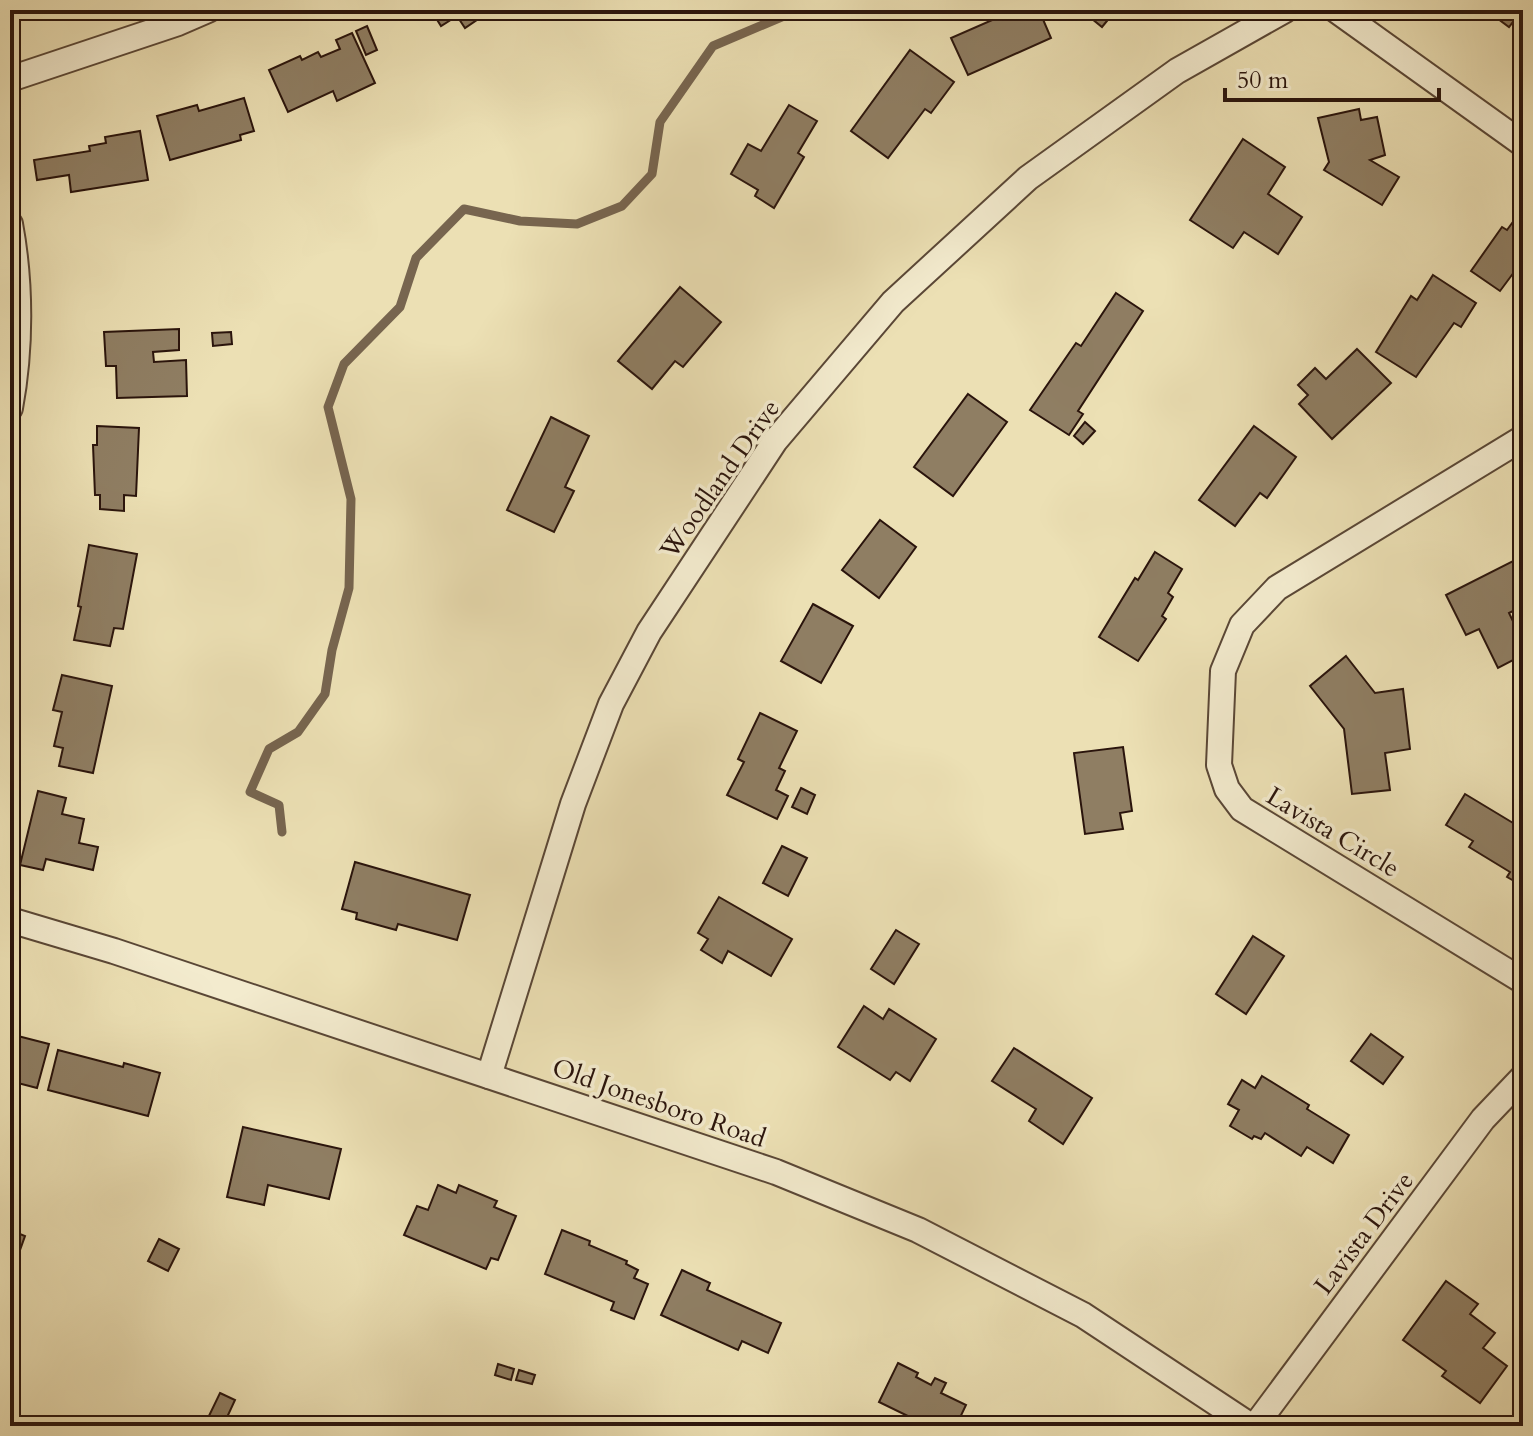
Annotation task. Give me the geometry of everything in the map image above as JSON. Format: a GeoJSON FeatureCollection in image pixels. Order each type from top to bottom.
{"type":"FeatureCollection","features":[{"type":"Feature","properties":{"kind":"street"},"geometry":{"type":"LineString","coordinates":[[10,79],[178,23],[208,10]]}},
{"type":"Feature","properties":{"kind":"street","name":"Woodland Drive"},"geometry":{"type":"LineString","coordinates":[[489,1076],[573,804],[611,704],[649,632],[775,441],[893,302],[1028,178],[1177,71],[1285,10]]}},
{"type":"Feature","properties":{"kind":"street"},"geometry":{"type":"LineString","coordinates":[[1336,10],[1523,144]]}},
{"type":"Feature","properties":{"kind":"street"},"geometry":{"type":"LineString","coordinates":[[10,224],[15,253],[18,369],[10,408]]}},
{"type":"Feature","properties":{"kind":"street","name":"Lavista Circle"},"geometry":{"type":"LineString","coordinates":[[1523,438],[1277,588],[1242,625],[1223,671],[1219,765],[1227,789],[1242,809],[1523,981]]}},
{"type":"Feature","properties":{"kind":"street","name":"Old Jonesboro Road"},"geometry":{"type":"LineString","coordinates":[[10,920],[114,951],[776,1172],[918,1230],[1083,1315],[1253,1426]]}},
{"type":"Feature","properties":{"kind":"street","name":"Lavista Drive"},"geometry":{"type":"LineString","coordinates":[[1253,1426],[1483,1119],[1523,1077]]}},
{"type":"Feature","properties":{"kind":"building"},"geometry":{"type":"Polygon","coordinates":[[[431,10],[484,10],[487,13],[465,28],[457,16],[441,26],[431,10]]]}},
{"type":"Feature","properties":{"kind":"building"},"geometry":{"type":"Polygon","coordinates":[[[1015,10],[1039,10],[1051,38],[968,75],[951,38],[1015,10]]]}},
{"type":"Feature","properties":{"kind":"building"},"geometry":{"type":"Polygon","coordinates":[[[1081,10],[1116,10],[1102,27],[1081,10]]]}},
{"type":"Feature","properties":{"kind":"building"},"geometry":{"type":"Polygon","coordinates":[[[1486,10],[1522,10],[1509,27],[1486,10]]]}},
{"type":"Feature","properties":{"kind":"building"},"geometry":{"type":"Polygon","coordinates":[[[367,26],[377,50],[366,55],[356,31],[367,26]]]}},
{"type":"Feature","properties":{"kind":"building"},"geometry":{"type":"Polygon","coordinates":[[[352,33],[375,83],[337,101],[333,91],[288,112],[269,70],[300,56],[302,60],[318,52],[321,57],[340,49],[336,40],[352,33]]]}},
{"type":"Feature","properties":{"kind":"building"},"geometry":{"type":"Polygon","coordinates":[[[910,50],[954,82],[931,113],[925,109],[888,158],[851,131],[910,50]]]}},
{"type":"Feature","properties":{"kind":"building"},"geometry":{"type":"Polygon","coordinates":[[[244,98],[254,131],[240,135],[241,140],[170,160],[157,116],[197,105],[199,111],[244,98]]]}},
{"type":"Feature","properties":{"kind":"building"},"geometry":{"type":"Polygon","coordinates":[[[789,105],[817,121],[798,153],[804,157],[774,208],[755,196],[758,190],[731,174],[748,144],[761,151],[789,105]]]}},
{"type":"Feature","properties":{"kind":"building"},"geometry":{"type":"Polygon","coordinates":[[[1359,109],[1361,120],[1377,117],[1385,155],[1370,160],[1399,177],[1382,205],[1324,170],[1329,162],[1318,118],[1359,109]]]}},
{"type":"Feature","properties":{"kind":"building"},"geometry":{"type":"Polygon","coordinates":[[[140,131],[148,180],[71,192],[69,175],[37,180],[34,160],[90,151],[89,146],[106,143],[105,137],[140,131]]]}},
{"type":"Feature","properties":{"kind":"building"},"geometry":{"type":"Polygon","coordinates":[[[1243,139],[1285,167],[1268,194],[1302,217],[1278,254],[1244,232],[1233,248],[1190,220],[1243,139]]]}},
{"type":"Feature","properties":{"kind":"building"},"geometry":{"type":"Polygon","coordinates":[[[1523,208],[1523,260],[1500,291],[1471,271],[1502,227],[1507,230],[1523,208]]]}},
{"type":"Feature","properties":{"kind":"building"},"geometry":{"type":"Polygon","coordinates":[[[1433,275],[1476,303],[1461,327],[1454,323],[1416,377],[1376,352],[1411,296],[1417,300],[1433,275]]]}},
{"type":"Feature","properties":{"kind":"building"},"geometry":{"type":"Polygon","coordinates":[[[680,287],[721,322],[683,367],[675,361],[652,389],[618,361],[680,287]]]}},
{"type":"Feature","properties":{"kind":"building"},"geometry":{"type":"Polygon","coordinates":[[[1116,293],[1143,311],[1078,411],[1083,414],[1069,435],[1030,410],[1076,343],[1081,346],[1116,293]]]}},
{"type":"Feature","properties":{"kind":"building"},"geometry":{"type":"Polygon","coordinates":[[[179,329],[179,350],[153,352],[154,362],[186,360],[187,396],[117,398],[116,366],[106,366],[104,332],[179,329]]]}},
{"type":"Feature","properties":{"kind":"building"},"geometry":{"type":"Polygon","coordinates":[[[231,332],[232,344],[213,346],[212,333],[231,332]]]}},
{"type":"Feature","properties":{"kind":"building"},"geometry":{"type":"Polygon","coordinates":[[[1357,349],[1391,383],[1332,439],[1299,404],[1308,395],[1298,385],[1315,368],[1326,379],[1357,349]]]}},
{"type":"Feature","properties":{"kind":"building"},"geometry":{"type":"Polygon","coordinates":[[[968,394],[1007,422],[953,496],[914,467],[968,394]]]}},
{"type":"Feature","properties":{"kind":"building"},"geometry":{"type":"Polygon","coordinates":[[[551,417],[589,436],[565,487],[574,491],[554,532],[507,510],[551,417]]]}},
{"type":"Feature","properties":{"kind":"building"},"geometry":{"type":"Polygon","coordinates":[[[1085,422],[1095,431],[1083,444],[1074,436],[1085,422]]]}},
{"type":"Feature","properties":{"kind":"building"},"geometry":{"type":"Polygon","coordinates":[[[97,426],[139,428],[136,496],[124,495],[124,511],[100,509],[100,495],[95,495],[93,445],[97,445],[97,426]]]}},
{"type":"Feature","properties":{"kind":"building"},"geometry":{"type":"Polygon","coordinates":[[[1254,426],[1296,457],[1267,498],[1260,493],[1235,526],[1199,500],[1254,426]]]}},
{"type":"Feature","properties":{"kind":"building"},"geometry":{"type":"Polygon","coordinates":[[[880,520],[916,547],[879,598],[842,570],[880,520]]]}},
{"type":"Feature","properties":{"kind":"building"},"geometry":{"type":"Polygon","coordinates":[[[89,545],[137,554],[123,629],[114,628],[110,646],[74,640],[89,545]]]}},
{"type":"Feature","properties":{"kind":"building"},"geometry":{"type":"Polygon","coordinates":[[[1155,552],[1182,569],[1168,593],[1173,597],[1162,616],[1166,619],[1138,661],[1099,637],[1155,552]]]}},
{"type":"Feature","properties":{"kind":"building"},"geometry":{"type":"Polygon","coordinates":[[[1517,559],[1523,572],[1523,606],[1509,613],[1523,642],[1523,655],[1498,668],[1479,629],[1466,635],[1446,595],[1517,559]]]}},
{"type":"Feature","properties":{"kind":"building"},"geometry":{"type":"Polygon","coordinates":[[[813,604],[853,626],[821,683],[781,661],[813,604]]]}},
{"type":"Feature","properties":{"kind":"building"},"geometry":{"type":"Polygon","coordinates":[[[1346,656],[1375,693],[1403,689],[1410,749],[1385,753],[1390,790],[1352,794],[1344,729],[1310,686],[1346,656]]]}},
{"type":"Feature","properties":{"kind":"building"},"geometry":{"type":"Polygon","coordinates":[[[62,675],[112,686],[93,773],[59,766],[63,748],[54,746],[62,712],[53,710],[62,675]]]}},
{"type":"Feature","properties":{"kind":"building"},"geometry":{"type":"Polygon","coordinates":[[[760,713],[797,731],[779,768],[785,771],[776,790],[788,796],[777,819],[727,795],[744,762],[738,759],[760,713]]]}},
{"type":"Feature","properties":{"kind":"building"},"geometry":{"type":"Polygon","coordinates":[[[1123,747],[1132,811],[1120,813],[1123,829],[1085,834],[1074,753],[1123,747]]]}},
{"type":"Feature","properties":{"kind":"building"},"geometry":{"type":"Polygon","coordinates":[[[801,788],[815,795],[807,814],[792,807],[801,788]]]}},
{"type":"Feature","properties":{"kind":"building"},"geometry":{"type":"Polygon","coordinates":[[[38,791],[66,798],[62,814],[84,819],[79,843],[98,847],[93,870],[46,859],[43,870],[20,865],[38,791]]]}},
{"type":"Feature","properties":{"kind":"building"},"geometry":{"type":"Polygon","coordinates":[[[1465,794],[1523,829],[1523,886],[1507,877],[1510,872],[1469,847],[1473,841],[1446,825],[1465,794]]]}},
{"type":"Feature","properties":{"kind":"building"},"geometry":{"type":"Polygon","coordinates":[[[782,846],[807,858],[788,896],[763,883],[782,846]]]}},
{"type":"Feature","properties":{"kind":"building"},"geometry":{"type":"Polygon","coordinates":[[[355,862],[470,895],[457,940],[398,924],[396,930],[356,919],[357,913],[342,909],[355,862]]]}},
{"type":"Feature","properties":{"kind":"building"},"geometry":{"type":"Polygon","coordinates":[[[719,897],[792,939],[771,976],[728,951],[722,963],[701,950],[708,939],[698,933],[719,897]]]}},
{"type":"Feature","properties":{"kind":"building"},"geometry":{"type":"Polygon","coordinates":[[[896,930],[919,944],[894,984],[871,969],[896,930]]]}},
{"type":"Feature","properties":{"kind":"building"},"geometry":{"type":"Polygon","coordinates":[[[1253,936],[1284,956],[1246,1014],[1216,994],[1253,936]]]}},
{"type":"Feature","properties":{"kind":"building"},"geometry":{"type":"Polygon","coordinates":[[[864,1006],[883,1019],[889,1009],[936,1039],[910,1081],[896,1072],[890,1080],[838,1047],[864,1006]]]}},
{"type":"Feature","properties":{"kind":"building"},"geometry":{"type":"Polygon","coordinates":[[[10,1034],[49,1044],[37,1088],[10,1081],[10,1034]]]}},
{"type":"Feature","properties":{"kind":"building"},"geometry":{"type":"Polygon","coordinates":[[[1371,1034],[1403,1057],[1383,1084],[1351,1061],[1371,1034]]]}},
{"type":"Feature","properties":{"kind":"building"},"geometry":{"type":"Polygon","coordinates":[[[1014,1048],[1092,1098],[1063,1144],[1029,1121],[1036,1109],[992,1081],[1014,1048]]]}},
{"type":"Feature","properties":{"kind":"building"},"geometry":{"type":"Polygon","coordinates":[[[58,1050],[160,1073],[148,1116],[48,1090],[58,1050]]]}},
{"type":"Feature","properties":{"kind":"building"},"geometry":{"type":"Polygon","coordinates":[[[1262,1076],[1349,1135],[1333,1163],[1307,1147],[1301,1156],[1265,1133],[1261,1139],[1254,1136],[1252,1139],[1230,1126],[1239,1110],[1228,1104],[1242,1080],[1255,1088],[1262,1076]]]}},
{"type":"Feature","properties":{"kind":"building"},"geometry":{"type":"Polygon","coordinates":[[[243,1127],[341,1149],[329,1199],[268,1185],[264,1205],[227,1197],[243,1127]]]}},
{"type":"Feature","properties":{"kind":"building"},"geometry":{"type":"Polygon","coordinates":[[[438,1185],[456,1193],[459,1185],[497,1201],[494,1207],[516,1216],[498,1260],[491,1258],[486,1269],[404,1235],[417,1206],[428,1210],[438,1185]]]}},
{"type":"Feature","properties":{"kind":"building"},"geometry":{"type":"Polygon","coordinates":[[[10,1230],[25,1236],[10,1278],[10,1230]]]}},
{"type":"Feature","properties":{"kind":"building"},"geometry":{"type":"Polygon","coordinates":[[[562,1230],[590,1241],[589,1245],[627,1261],[626,1264],[638,1270],[634,1278],[648,1284],[634,1319],[611,1310],[614,1302],[545,1274],[562,1230]]]}},
{"type":"Feature","properties":{"kind":"building"},"geometry":{"type":"Polygon","coordinates":[[[159,1239],[179,1249],[168,1271],[148,1261],[159,1239]]]}},
{"type":"Feature","properties":{"kind":"building"},"geometry":{"type":"Polygon","coordinates":[[[682,1270],[710,1283],[707,1290],[781,1323],[768,1353],[742,1341],[738,1350],[661,1315],[682,1270]]]}},
{"type":"Feature","properties":{"kind":"building"},"geometry":{"type":"Polygon","coordinates":[[[1446,1281],[1478,1304],[1470,1314],[1495,1333],[1483,1348],[1507,1366],[1480,1403],[1442,1376],[1446,1371],[1403,1340],[1446,1281]]]}},
{"type":"Feature","properties":{"kind":"building"},"geometry":{"type":"Polygon","coordinates":[[[898,1363],[918,1373],[916,1377],[931,1385],[935,1378],[946,1383],[941,1393],[966,1405],[956,1426],[908,1426],[912,1418],[879,1402],[898,1363]]]}},
{"type":"Feature","properties":{"kind":"building"},"geometry":{"type":"Polygon","coordinates":[[[498,1364],[514,1369],[511,1380],[495,1375],[498,1364]]]}},
{"type":"Feature","properties":{"kind":"building"},"geometry":{"type":"Polygon","coordinates":[[[519,1370],[535,1375],[532,1384],[516,1380],[519,1370]]]}},
{"type":"Feature","properties":{"kind":"building"},"geometry":{"type":"Polygon","coordinates":[[[220,1393],[235,1400],[223,1426],[207,1420],[220,1393]]]}},
{"type":"Feature","properties":{"kind":"waterway"},"geometry":{"type":"LineString","coordinates":[[282,832],[279,805],[250,792],[269,749],[298,732],[325,694],[332,650],[349,588],[351,499],[328,407],[344,364],[400,307],[416,258],[464,209],[520,221],[577,224],[622,206],[652,174],[660,122],[713,46],[798,10]]}}]}
